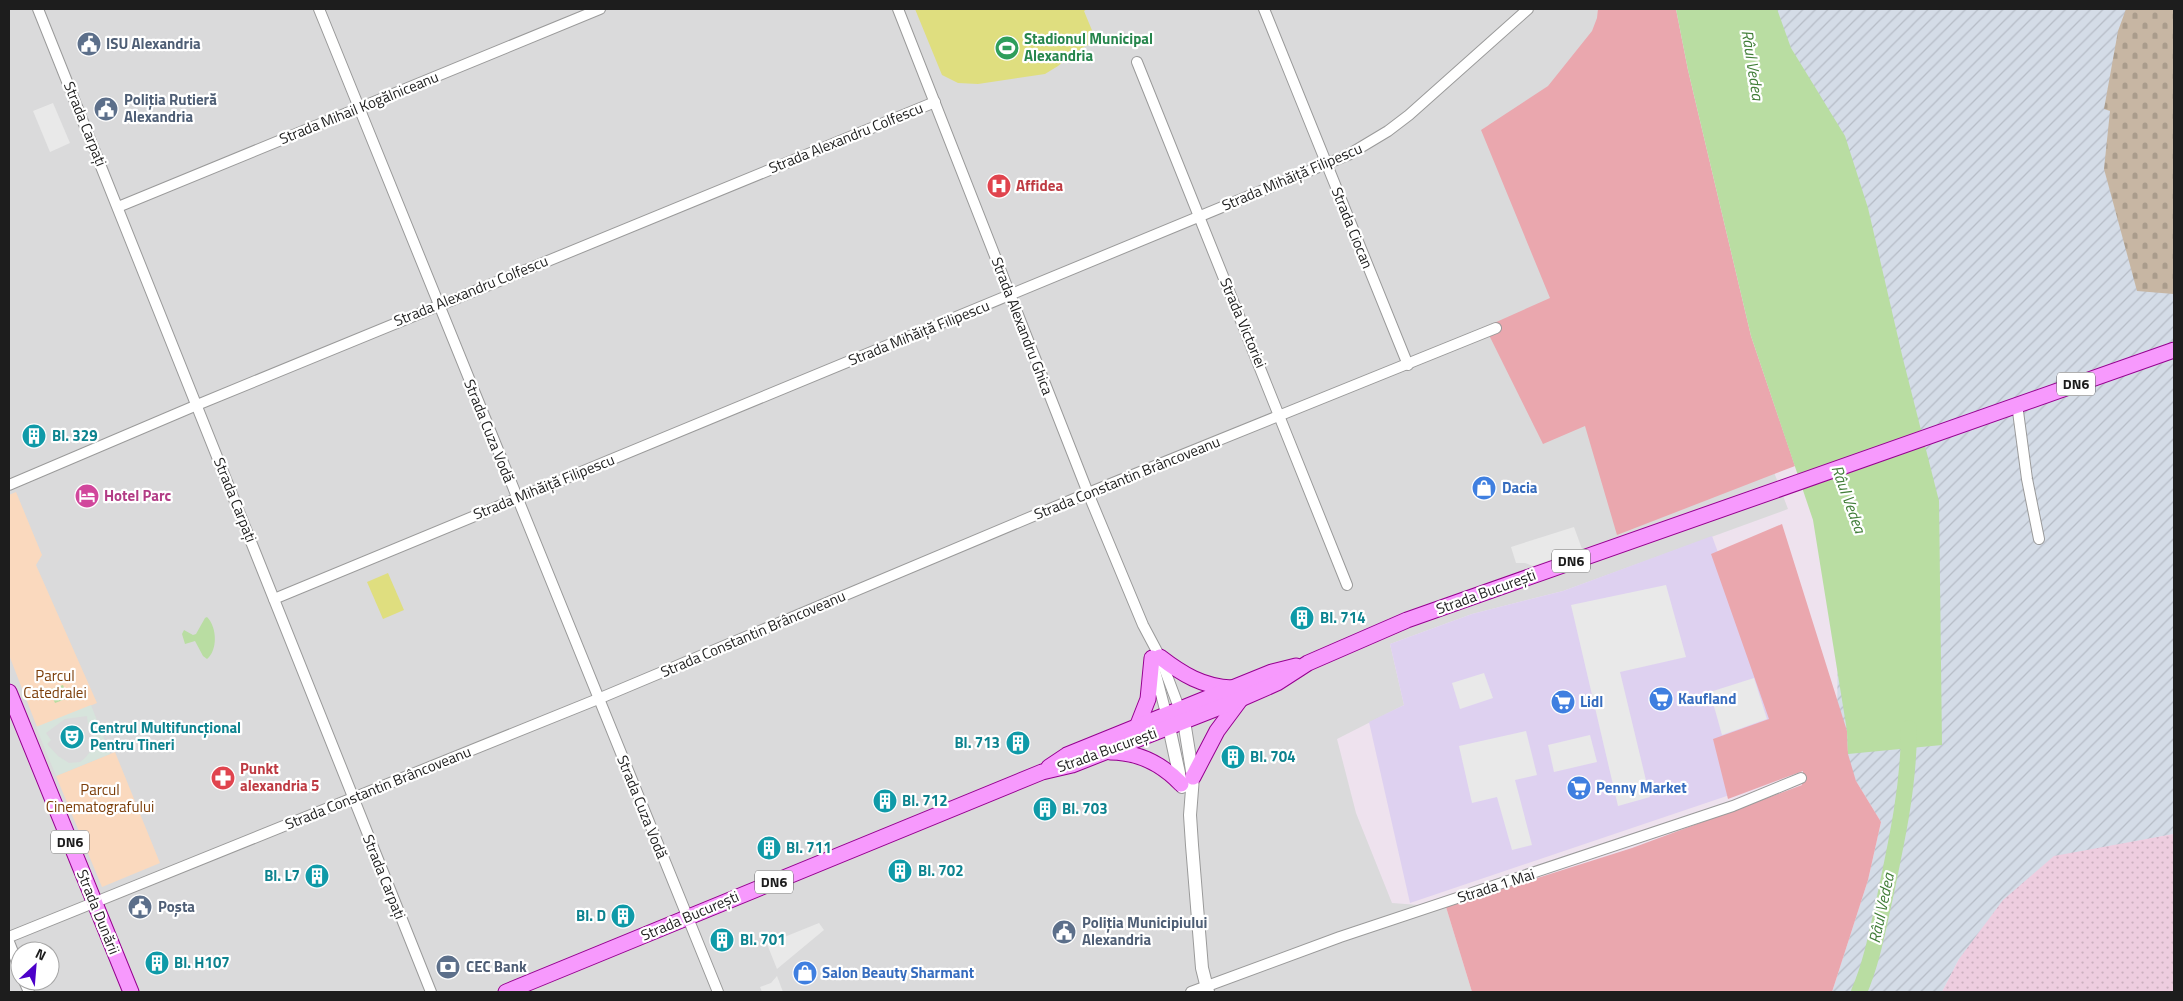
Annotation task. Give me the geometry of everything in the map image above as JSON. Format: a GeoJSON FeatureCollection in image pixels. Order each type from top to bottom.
{"type":"FeatureCollection","features":[{"type":"Feature","properties":{"kind":"main road","name":"DN6"},"geometry":{"type":"LineString","coordinates":[[2018,404],[2174,350]]}},
{"type":"Feature","properties":{"kind":"main road","name":"Strada București"},"geometry":{"type":"LineString","coordinates":[[506,992],[1042,772],[1072,765],[1106,752],[1175,719],[1238,693],[1272,672],[1308,663],[1407,620],[2018,404]]}},
{"type":"Feature","properties":{"kind":"main road"},"geometry":{"type":"LineString","coordinates":[[1106,752],[1141,757],[1187,781],[1238,693],[1202,683],[1156,658],[1149,694],[1137,727]]}},
{"type":"Feature","properties":{"kind":"main road","name":"Strada Dunării"},"geometry":{"type":"LineString","coordinates":[[9,692],[12,710],[131,992]]}},
{"type":"Feature","properties":{"kind":"main road","name":"Strada București"},"geometry":{"type":"LineString","coordinates":[[1042,772],[1068,755],[1137,727],[1175,719]]}},
{"type":"Feature","properties":{"kind":"street","name":"Strada Carpați"},"geometry":{"type":"LineString","coordinates":[[38,9],[352,799],[431,992]]}},
{"type":"Feature","properties":{"kind":"street","name":"Strada Cuza Vodă"},"geometry":{"type":"LineString","coordinates":[[319,9],[718,992]]}},
{"type":"Feature","properties":{"kind":"street","name":"Strada Mihail Kogălniceanu"},"geometry":{"type":"LineString","coordinates":[[118,207],[600,9]]}},
{"type":"Feature","properties":{"kind":"street","name":"Strada Alexandru Ghica"},"geometry":{"type":"LineString","coordinates":[[898,9],[1088,493],[1156,658],[1175,719],[1187,781],[1202,968],[1207,989]]}},
{"type":"Feature","properties":{"kind":"street","name":"Strada Ciocan"},"geometry":{"type":"LineString","coordinates":[[1264,9],[1408,364]]}},
{"type":"Feature","properties":{"kind":"street","name":"Strada Mihăiță Filipescu"},"geometry":{"type":"LineString","coordinates":[[274,599],[1327,165],[1366,146],[1409,115],[1528,9]]}},
{"type":"Feature","properties":{"kind":"street","name":"Strada Victoriei"},"geometry":{"type":"LineString","coordinates":[[1137,62],[1347,585]]}},
{"type":"Feature","properties":{"kind":"street","name":"Strada Alexandru Colfescu"},"geometry":{"type":"LineString","coordinates":[[9,485],[438,305],[935,102]]}},
{"type":"Feature","properties":{"kind":"street","name":"Strada Constantin Brâncoveanu"},"geometry":{"type":"LineString","coordinates":[[9,937],[598,699],[1088,493],[1496,328]]}},
{"type":"Feature","properties":{"kind":"street"},"geometry":{"type":"LineString","coordinates":[[2018,404],[2027,479],[2039,539]]}},
{"type":"Feature","properties":{"kind":"street","name":"Strada Alexandru Ghica"},"geometry":{"type":"LineString","coordinates":[[1156,658],[1175,719]]}},
{"type":"Feature","properties":{"kind":"street","name":"Strada 1 Mai"},"geometry":{"type":"LineString","coordinates":[[1191,992],[1207,989],[1358,931],[1733,806],[1801,778]]}},
{"type":"Feature","properties":{"kind":"shaded area"},"geometry":{"type":"Polygon","coordinates":[[[9,9],[1610,9],[1758,430],[1788,509],[1563,591],[1472,614],[1390,644],[1404,705],[1337,739],[1356,813],[1392,903],[1446,907],[1472,992],[9,992],[9,9]]]}},
{"type":"Feature","properties":{"kind":"shaded area","name":"Stadionul Municipal Alexandria"},"geometry":{"type":"Polygon","coordinates":[[[915,9],[1087,9],[1084,11],[1096,40],[1045,74],[978,84],[958,83],[942,75],[915,9]]]}},
{"type":"Feature","properties":{"kind":"shaded area"},"geometry":{"type":"Polygon","coordinates":[[[1598,9],[1676,9],[1688,70],[1751,336],[1795,466],[1617,535],[1585,426],[1543,444],[1485,327],[1550,298],[1481,130],[1548,86],[1592,31],[1598,9]]]}},
{"type":"Feature","properties":{"kind":"shaded area"},"geometry":{"type":"Polygon","coordinates":[[[1696,9],[2174,9],[2174,834],[2122,844],[1959,959],[1942,992],[1832,992],[1868,880],[1881,822],[1856,781],[1837,732],[1838,625],[1696,9]]]}},
{"type":"Feature","properties":{"kind":"shaded area"},"geometry":{"type":"Polygon","coordinates":[[[53,103],[70,143],[50,152],[33,111],[53,103]]]}},
{"type":"Feature","properties":{"kind":"shaded area"},"geometry":{"type":"Polygon","coordinates":[[[1782,524],[1847,731],[1848,754],[1856,781],[1881,822],[1868,880],[1832,992],[1472,992],[1446,907],[1632,848],[1802,785],[1803,771],[1728,799],[1713,739],[1769,719],[1711,554],[1782,524]]]}},
{"type":"Feature","properties":{"kind":"shaded area"},"geometry":{"type":"Polygon","coordinates":[[[1574,527],[1582,549],[1533,566],[1525,563],[1516,563],[1511,547],[1574,527]]]}},
{"type":"Feature","properties":{"kind":"shaded area"},"geometry":{"type":"Polygon","coordinates":[[[1712,536],[1798,772],[1410,903],[1369,722],[1404,705],[1390,644],[1472,614],[1563,591],[1712,536]]]}},
{"type":"Feature","properties":{"kind":"shaded area"},"geometry":{"type":"Polygon","coordinates":[[[388,573],[404,610],[383,619],[367,582],[388,573]]]}},
{"type":"Feature","properties":{"kind":"shaded area"},"geometry":{"type":"Polygon","coordinates":[[[1666,585],[1686,657],[1620,672],[1650,797],[1618,806],[1571,605],[1666,585]]]}},
{"type":"Feature","properties":{"kind":"shaded area"},"geometry":{"type":"Polygon","coordinates":[[[1484,673],[1493,698],[1460,709],[1452,683],[1484,673]]]}},
{"type":"Feature","properties":{"kind":"shaded area"},"geometry":{"type":"Polygon","coordinates":[[[1754,678],[1767,719],[1722,735],[1710,692],[1754,678]]]}},
{"type":"Feature","properties":{"kind":"shaded area"},"geometry":{"type":"Polygon","coordinates":[[[91,705],[110,754],[56,776],[36,727],[91,705]],[[87,716],[65,719],[46,733],[51,740],[47,744],[58,756],[69,763],[80,762],[93,748],[95,742],[94,724],[88,724],[87,716]]]}},
{"type":"Feature","properties":{"kind":"shaded area"},"geometry":{"type":"Polygon","coordinates":[[[1526,731],[1537,775],[1515,780],[1532,845],[1512,850],[1497,797],[1472,803],[1459,746],[1526,731]]]}},
{"type":"Feature","properties":{"kind":"shaded area"},"geometry":{"type":"Polygon","coordinates":[[[1590,735],[1597,762],[1554,772],[1548,745],[1590,735]]]}},
{"type":"Feature","properties":{"kind":"shaded area"},"geometry":{"type":"Polygon","coordinates":[[[2174,834],[2174,992],[1942,992],[1959,959],[2003,900],[2054,856],[2174,834]]]}},
{"type":"Feature","properties":{"kind":"shaded area"},"geometry":{"type":"Polygon","coordinates":[[[819,923],[824,930],[777,969],[767,944],[819,923]]]}},
{"type":"Feature","properties":{"kind":"shaded area"},"geometry":{"type":"Polygon","coordinates":[[[777,976],[783,992],[762,992],[760,987],[771,983],[777,976]]]}},
{"type":"Feature","properties":{"kind":"green space"},"geometry":{"type":"Polygon","coordinates":[[[2126,9],[2174,9],[2174,294],[2137,291],[2104,169],[2110,111],[2104,109],[2118,31],[2126,9]]]}},
{"type":"Feature","properties":{"kind":"green space","name":"Parcul Catedralei"},"geometry":{"type":"Polygon","coordinates":[[[16,492],[42,555],[36,565],[97,703],[37,727],[9,655],[9,495],[16,492]]]}},
{"type":"Feature","properties":{"kind":"green space","name":"Parcul Cinematografului"},"geometry":{"type":"Polygon","coordinates":[[[115,752],[160,863],[102,887],[56,776],[115,752]]]}},
{"type":"Feature","properties":{"kind":"water"},"geometry":{"type":"Polygon","coordinates":[[[1676,9],[1777,9],[1791,48],[1845,136],[1868,208],[1903,359],[1939,501],[1942,745],[1848,754],[1847,731],[1813,520],[1751,336],[1688,70],[1676,9]]]}},
{"type":"Feature","properties":{"kind":"water"},"geometry":{"type":"Polygon","coordinates":[[[207,617],[213,627],[215,638],[213,650],[207,659],[203,656],[195,641],[185,644],[182,634],[184,630],[193,635],[196,634],[207,617]]]}},
{"type":"Feature","properties":{"kind":"water"},"geometry":{"type":"Polygon","coordinates":[[[63,685],[68,698],[55,703],[49,690],[63,685]]]}},
{"type":"Feature","properties":{"kind":"waterway","name":"Râul Vedea"},"geometry":{"type":"LineString","coordinates":[[1859,992],[1868,969],[1874,945],[1898,834],[1905,791],[1909,728]]}},
{"type":"Feature","properties":{"kind":"place","name":"ISU Alexandria"},"geometry":{"type":"Point","coordinates":[89,44]}},
{"type":"Feature","properties":{"kind":"place","name":"Stadionul Municipal Alexandria"},"geometry":{"type":"Point","coordinates":[1007,48]}},
{"type":"Feature","properties":{"kind":"place","name":"Poliția Rutieră Alexandria"},"geometry":{"type":"Point","coordinates":[106,109]}},
{"type":"Feature","properties":{"kind":"place","name":"Affidea"},"geometry":{"type":"Point","coordinates":[999,186]}},
{"type":"Feature","properties":{"kind":"place","name":"Bl. 329"},"geometry":{"type":"Point","coordinates":[34,436]}},
{"type":"Feature","properties":{"kind":"place","name":"Dacia"},"geometry":{"type":"Point","coordinates":[1484,488]}},
{"type":"Feature","properties":{"kind":"place","name":"Hotel Parc"},"geometry":{"type":"Point","coordinates":[87,496]}},
{"type":"Feature","properties":{"kind":"place","name":"Bl. 714"},"geometry":{"type":"Point","coordinates":[1302,618]}},
{"type":"Feature","properties":{"kind":"place","name":"Kaufland"},"geometry":{"type":"Point","coordinates":[1661,699]}},
{"type":"Feature","properties":{"kind":"place","name":"Lidl"},"geometry":{"type":"Point","coordinates":[1563,702]}},
{"type":"Feature","properties":{"kind":"place","name":"Centrul Multifuncțional Pentru Tineri"},"geometry":{"type":"Point","coordinates":[72,737]}},
{"type":"Feature","properties":{"kind":"place","name":"Bl. 713"},"geometry":{"type":"Point","coordinates":[1018,743]}},
{"type":"Feature","properties":{"kind":"place","name":"Bl. 704"},"geometry":{"type":"Point","coordinates":[1233,757]}},
{"type":"Feature","properties":{"kind":"place","name":"Punkt alexandria 5"},"geometry":{"type":"Point","coordinates":[223,778]}},
{"type":"Feature","properties":{"kind":"place","name":"Penny Market"},"geometry":{"type":"Point","coordinates":[1579,788]}},
{"type":"Feature","properties":{"kind":"place","name":"Bl. 712"},"geometry":{"type":"Point","coordinates":[885,801]}},
{"type":"Feature","properties":{"kind":"place","name":"Bl. 703"},"geometry":{"type":"Point","coordinates":[1045,809]}},
{"type":"Feature","properties":{"kind":"place","name":"Bl. 711"},"geometry":{"type":"Point","coordinates":[769,848]}},
{"type":"Feature","properties":{"kind":"place","name":"Bl. 702"},"geometry":{"type":"Point","coordinates":[900,871]}},
{"type":"Feature","properties":{"kind":"place","name":"Bl. L7"},"geometry":{"type":"Point","coordinates":[317,876]}},
{"type":"Feature","properties":{"kind":"place","name":"Poșta"},"geometry":{"type":"Point","coordinates":[140,907]}},
{"type":"Feature","properties":{"kind":"place","name":"Bl. D"},"geometry":{"type":"Point","coordinates":[623,916]}},
{"type":"Feature","properties":{"kind":"place","name":"Poliția Municipiului Alexandria"},"geometry":{"type":"Point","coordinates":[1064,932]}},
{"type":"Feature","properties":{"kind":"place","name":"Bl. 701"},"geometry":{"type":"Point","coordinates":[722,940]}},
{"type":"Feature","properties":{"kind":"place","name":"Bl. H107"},"geometry":{"type":"Point","coordinates":[157,963]}},
{"type":"Feature","properties":{"kind":"place","name":"CEC Bank"},"geometry":{"type":"Point","coordinates":[448,967]}},
{"type":"Feature","properties":{"kind":"place","name":"Salon Beauty Sharmant"},"geometry":{"type":"Point","coordinates":[805,973]}}]}
